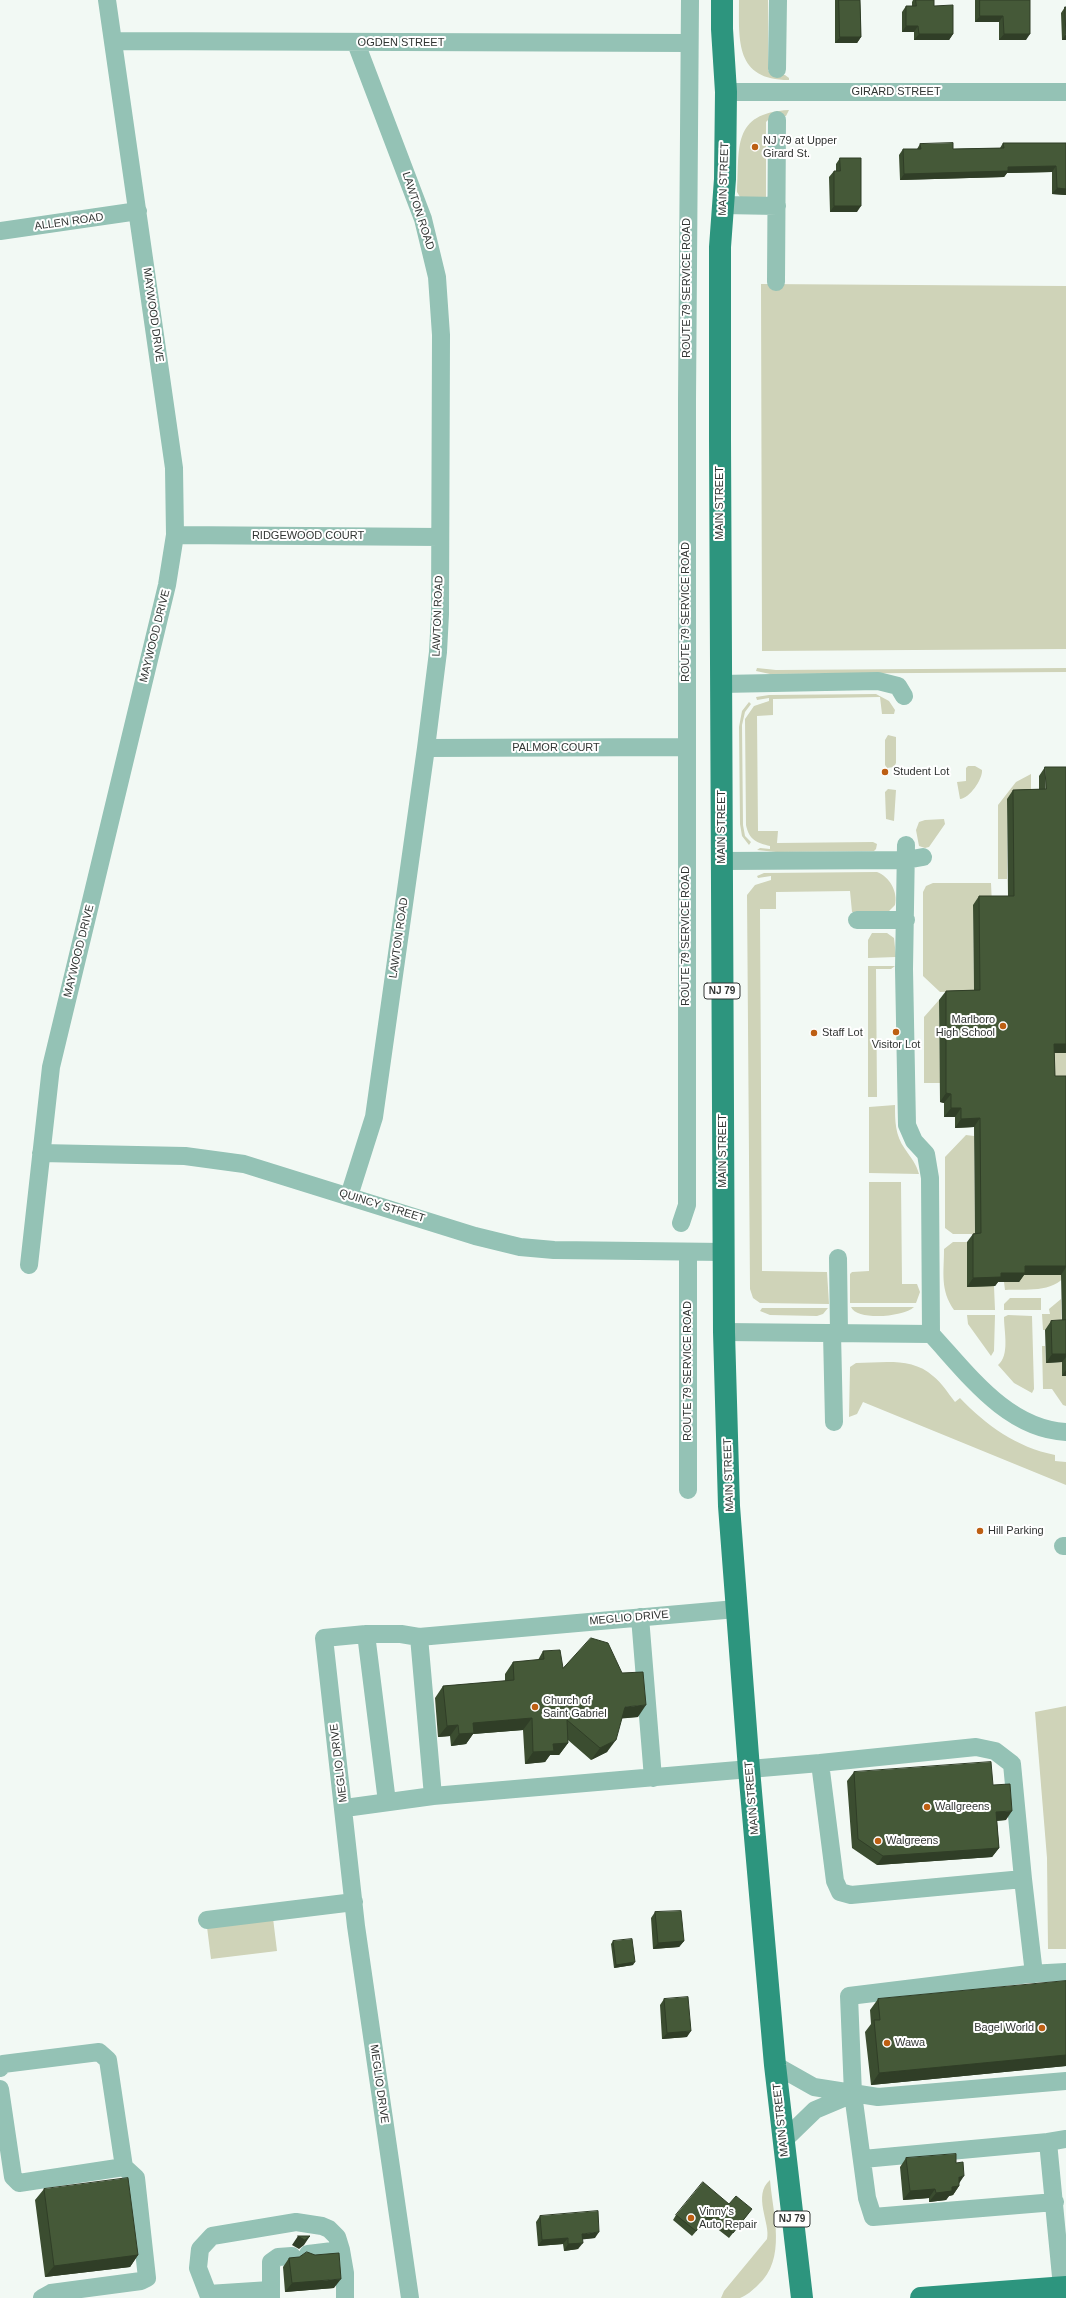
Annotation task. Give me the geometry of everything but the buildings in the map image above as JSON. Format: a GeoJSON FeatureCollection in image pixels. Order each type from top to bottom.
{"type":"FeatureCollection","features":[{"type":"Feature","properties":{"kind":"main road","name":"MAIN STREET"},"geometry":{"type":"LineString","coordinates":[[722,0],[722,29],[726,92],[720,270],[724,1332],[729,1506],[749,1769],[782,2141],[802,2298]]}},
{"type":"Feature","properties":{"kind":"main road"},"geometry":{"type":"LineString","coordinates":[[929,2298],[1064,2287]]}},
{"type":"Feature","properties":{"kind":"street","name":"MAYWOOD DRIVE"},"geometry":{"type":"LineString","coordinates":[[29,1265],[51,1067],[167,585],[175,535],[174,468],[107,0]]}},
{"type":"Feature","properties":{"kind":"street","name":"ROUTE 79 SERVICE ROAD"},"geometry":{"type":"LineString","coordinates":[[681,1223],[687,1204],[686,747],[690,0]]}},
{"type":"Feature","properties":{"kind":"street"},"geometry":{"type":"LineString","coordinates":[[778,0],[778,69]]}},
{"type":"Feature","properties":{"kind":"street","name":"OGDEN STREET"},"geometry":{"type":"LineString","coordinates":[[114,41],[689,44]]}},
{"type":"Feature","properties":{"kind":"street","name":"LAWTON ROAD"},"geometry":{"type":"LineString","coordinates":[[349,1196],[374,1117],[426,748],[438,652],[440,537],[441,335],[437,277],[423,219],[356,43]]}},
{"type":"Feature","properties":{"kind":"street","name":"GIRARD STREET"},"geometry":{"type":"LineString","coordinates":[[726,92],[1066,92]]}},
{"type":"Feature","properties":{"kind":"street"},"geometry":{"type":"LineString","coordinates":[[776,282],[777,120]]}},
{"type":"Feature","properties":{"kind":"street"},"geometry":{"type":"LineString","coordinates":[[723,205],[776,206]]}},
{"type":"Feature","properties":{"kind":"street","name":"ALLEN ROAD"},"geometry":{"type":"LineString","coordinates":[[0,231],[138,211]]}},
{"type":"Feature","properties":{"kind":"street","name":"RIDGEWOOD COURT"},"geometry":{"type":"LineString","coordinates":[[175,535],[440,537]]}},
{"type":"Feature","properties":{"kind":"street"},"geometry":{"type":"LineString","coordinates":[[721,684],[878,681],[898,686],[904,696]]}},
{"type":"Feature","properties":{"kind":"street","name":"PALMOR COURT"},"geometry":{"type":"LineString","coordinates":[[426,748],[686,747]]}},
{"type":"Feature","properties":{"kind":"street"},"geometry":{"type":"LineString","coordinates":[[722,861],[912,854],[906,920],[907,1126],[914,1141],[926,1154],[930,1178],[931,1334],[981,1388],[1008,1412],[1020,1420],[1046,1430],[1066,1432]]}},
{"type":"Feature","properties":{"kind":"street"},"geometry":{"type":"LineString","coordinates":[[857,920],[906,920]]}},
{"type":"Feature","properties":{"kind":"street","name":"QUINCY STREET"},"geometry":{"type":"LineString","coordinates":[[41,1153],[185,1156],[244,1164],[475,1236],[520,1247],[554,1250],[724,1252]]}},
{"type":"Feature","properties":{"kind":"street","name":"ROUTE 79 SERVICE ROAD"},"geometry":{"type":"LineString","coordinates":[[688,1252],[688,1490]]}},
{"type":"Feature","properties":{"kind":"street"},"geometry":{"type":"LineString","coordinates":[[834,1422],[838,1258]]}},
{"type":"Feature","properties":{"kind":"street"},"geometry":{"type":"LineString","coordinates":[[724,1332],[931,1334]]}},
{"type":"Feature","properties":{"kind":"street","name":"MEGLIO DRIVE"},"geometry":{"type":"LineString","coordinates":[[410,2298],[354,1902],[345,1808],[324,1638],[366,1634],[401,1634],[419,1637],[736,1609]]}},
{"type":"Feature","properties":{"kind":"street"},"geometry":{"type":"LineString","coordinates":[[640,1617],[653,1778]]}},
{"type":"Feature","properties":{"kind":"street"},"geometry":{"type":"LineString","coordinates":[[366,1634],[387,1802]]}},
{"type":"Feature","properties":{"kind":"street"},"geometry":{"type":"LineString","coordinates":[[419,1637],[433,1796]]}},
{"type":"Feature","properties":{"kind":"street"},"geometry":{"type":"LineString","coordinates":[[345,1808],[433,1796],[820,1763],[976,1747],[995,1751],[1012,1764],[1034,1974]]}},
{"type":"Feature","properties":{"kind":"street"},"geometry":{"type":"LineString","coordinates":[[820,1763],[835,1881],[840,1892],[851,1895],[1023,1879]]}},
{"type":"Feature","properties":{"kind":"street"},"geometry":{"type":"LineString","coordinates":[[207,1920],[354,1902]]}},
{"type":"Feature","properties":{"kind":"street"},"geometry":{"type":"LineString","coordinates":[[1055,2202],[873,2217],[867,2198],[853,2094],[849,1996],[1034,1974],[1066,1972]]}},
{"type":"Feature","properties":{"kind":"street"},"geometry":{"type":"LineString","coordinates":[[0,2068],[3,2064],[99,2052],[108,2060],[124,2167],[136,2178],[148,2278],[141,2281],[51,2293],[42,2298]]}},
{"type":"Feature","properties":{"kind":"street"},"geometry":{"type":"LineString","coordinates":[[775,2065],[814,2087],[878,2097],[1066,2081]]}},
{"type":"Feature","properties":{"kind":"street"},"geometry":{"type":"LineString","coordinates":[[0,2089],[13,2177],[19,2183],[124,2167]]}},
{"type":"Feature","properties":{"kind":"street"},"geometry":{"type":"LineString","coordinates":[[782,2141],[815,2110],[853,2094]]}},
{"type":"Feature","properties":{"kind":"street"},"geometry":{"type":"LineString","coordinates":[[863,2160],[1066,2139]]}},
{"type":"Feature","properties":{"kind":"street"},"geometry":{"type":"LineString","coordinates":[[1048,2142],[1064,2287]]}},
{"type":"Feature","properties":{"kind":"street"},"geometry":{"type":"LineString","coordinates":[[342,2250],[278,2257],[271,2262],[271,2294],[208,2294],[198,2268],[200,2249],[212,2236],[296,2222],[309,2223],[329,2229],[337,2237],[342,2250],[346,2298]]}},
{"type":"Feature","properties":{"kind":"green space"},"geometry":{"type":"Polygon","coordinates":[[[739,0],[768,0],[768,71],[785,75],[789,78],[789,80],[771,78],[758,73],[749,65],[744,55],[739,30],[739,0]]]}},
{"type":"Feature","properties":{"kind":"green space"},"geometry":{"type":"Polygon","coordinates":[[[789,110],[786,116],[770,118],[766,122],[766,197],[740,197],[737,192],[738,161],[742,136],[748,126],[757,118],[770,113],[789,110]]]}},
{"type":"Feature","properties":{"kind":"green space"},"geometry":{"type":"Polygon","coordinates":[[[761,284],[1066,286],[1066,649],[762,651],[761,284]]]}},
{"type":"Feature","properties":{"kind":"green space"},"geometry":{"type":"Polygon","coordinates":[[[757,668],[776,670],[1066,668],[1066,672],[770,674],[756,671],[757,668]]]}},
{"type":"Feature","properties":{"kind":"green space"},"geometry":{"type":"Polygon","coordinates":[[[876,694],[889,701],[895,710],[894,714],[882,714],[880,697],[773,699],[773,715],[757,716],[758,831],[778,831],[777,843],[873,842],[877,844],[876,849],[874,851],[776,852],[757,850],[760,848],[770,849],[770,846],[761,844],[754,840],[749,834],[746,825],[745,719],[754,706],[769,701],[769,698],[757,700],[756,697],[769,695],[876,694]]]}},
{"type":"Feature","properties":{"kind":"green space"},"geometry":{"type":"Polygon","coordinates":[[[749,702],[751,704],[745,712],[742,725],[743,825],[745,836],[751,842],[749,845],[742,836],[740,824],[739,727],[742,711],[749,702]]]}},
{"type":"Feature","properties":{"kind":"green space"},"geometry":{"type":"Polygon","coordinates":[[[888,735],[896,737],[896,763],[894,767],[887,768],[885,765],[885,740],[888,735]]]}},
{"type":"Feature","properties":{"kind":"green space"},"geometry":{"type":"Polygon","coordinates":[[[968,766],[975,766],[982,770],[982,774],[975,788],[967,796],[960,799],[957,782],[966,781],[966,768],[968,766]]]}},
{"type":"Feature","properties":{"kind":"green space"},"geometry":{"type":"Polygon","coordinates":[[[1031,774],[1031,798],[1007,799],[1007,879],[998,879],[998,805],[1016,782],[1031,774]]]}},
{"type":"Feature","properties":{"kind":"green space"},"geometry":{"type":"Polygon","coordinates":[[[888,789],[896,790],[894,821],[886,819],[885,792],[888,789]]]}},
{"type":"Feature","properties":{"kind":"green space"},"geometry":{"type":"Polygon","coordinates":[[[944,819],[945,824],[929,847],[925,848],[919,846],[916,830],[919,822],[925,820],[944,819]]]}},
{"type":"Feature","properties":{"kind":"green space"},"geometry":{"type":"Polygon","coordinates":[[[877,872],[886,877],[894,890],[896,900],[895,905],[889,911],[852,912],[850,891],[776,892],[776,909],[760,909],[762,1271],[827,1272],[829,1304],[760,1303],[753,1298],[750,1289],[747,895],[755,885],[771,880],[771,876],[758,878],[757,876],[764,873],[877,872]]]}},
{"type":"Feature","properties":{"kind":"green space"},"geometry":{"type":"Polygon","coordinates":[[[933,883],[991,883],[992,905],[973,906],[974,991],[940,992],[923,976],[923,892],[926,886],[933,883]]]}},
{"type":"Feature","properties":{"kind":"green space"},"geometry":{"type":"Polygon","coordinates":[[[872,933],[887,933],[894,938],[896,957],[868,958],[868,940],[872,933]]]}},
{"type":"Feature","properties":{"kind":"green space"},"geometry":{"type":"Polygon","coordinates":[[[868,966],[895,966],[891,969],[876,969],[877,1097],[868,1097],[868,966]]]}},
{"type":"Feature","properties":{"kind":"green space"},"geometry":{"type":"Polygon","coordinates":[[[939,1000],[940,1083],[924,1083],[924,1017],[939,1000]]]}},
{"type":"Feature","properties":{"kind":"green space"},"geometry":{"type":"Polygon","coordinates":[[[1048,1053],[1066,1053],[1066,1085],[1048,1085],[1048,1053]]]}},
{"type":"Feature","properties":{"kind":"green space"},"geometry":{"type":"Polygon","coordinates":[[[895,1105],[897,1133],[915,1164],[919,1174],[869,1173],[869,1107],[895,1105]]]}},
{"type":"Feature","properties":{"kind":"green space"},"geometry":{"type":"Polygon","coordinates":[[[966,1135],[974,1136],[975,1234],[953,1234],[945,1228],[945,1157],[966,1135]]]}},
{"type":"Feature","properties":{"kind":"green space"},"geometry":{"type":"Polygon","coordinates":[[[869,1182],[901,1182],[902,1284],[917,1284],[920,1292],[916,1303],[850,1303],[850,1274],[852,1272],[869,1271],[869,1182]]]}},
{"type":"Feature","properties":{"kind":"green space"},"geometry":{"type":"Polygon","coordinates":[[[953,1242],[967,1242],[967,1286],[994,1286],[995,1310],[954,1310],[947,1295],[943,1274],[944,1249],[953,1242]]]}},
{"type":"Feature","properties":{"kind":"green space"},"geometry":{"type":"Polygon","coordinates":[[[1019,1275],[1066,1275],[1054,1285],[1038,1289],[1005,1290],[1004,1282],[1019,1282],[1019,1275]]]}},
{"type":"Feature","properties":{"kind":"green space"},"geometry":{"type":"Polygon","coordinates":[[[1010,1298],[1041,1298],[1041,1310],[1004,1310],[1004,1304],[1010,1298]]]}},
{"type":"Feature","properties":{"kind":"green space"},"geometry":{"type":"Polygon","coordinates":[[[1061,1299],[1062,1329],[1043,1330],[1042,1314],[1050,1314],[1049,1309],[1061,1299]]]}},
{"type":"Feature","properties":{"kind":"green space"},"geometry":{"type":"Polygon","coordinates":[[[851,1307],[914,1307],[901,1313],[871,1316],[855,1311],[851,1307]]]}},
{"type":"Feature","properties":{"kind":"green space"},"geometry":{"type":"Polygon","coordinates":[[[762,1308],[828,1308],[823,1314],[817,1316],[770,1315],[760,1311],[762,1308]]]}},
{"type":"Feature","properties":{"kind":"green space"},"geometry":{"type":"Polygon","coordinates":[[[967,1315],[995,1315],[994,1351],[991,1356],[968,1324],[967,1315]]]}},
{"type":"Feature","properties":{"kind":"green space"},"geometry":{"type":"Polygon","coordinates":[[[1008,1315],[1032,1316],[1034,1389],[1032,1393],[1014,1383],[998,1365],[1002,1361],[1004,1355],[1006,1343],[1004,1317],[1008,1315]]]}},
{"type":"Feature","properties":{"kind":"green space"},"geometry":{"type":"Polygon","coordinates":[[[1042,1346],[1045,1346],[1046,1363],[1062,1362],[1062,1376],[1066,1376],[1066,1406],[1063,1405],[1052,1389],[1043,1389],[1042,1346]]]}},
{"type":"Feature","properties":{"kind":"green space"},"geometry":{"type":"Polygon","coordinates":[[[896,1362],[916,1366],[925,1370],[945,1388],[955,1402],[960,1398],[981,1418],[1003,1434],[1028,1447],[1055,1455],[1055,1461],[1066,1462],[1066,1485],[863,1402],[857,1414],[849,1417],[850,1367],[856,1363],[896,1362]]]}},
{"type":"Feature","properties":{"kind":"green space"},"geometry":{"type":"Polygon","coordinates":[[[1066,1706],[1066,1949],[1048,1949],[1047,1858],[1035,1712],[1066,1706]]]}},
{"type":"Feature","properties":{"kind":"green space"},"geometry":{"type":"Polygon","coordinates":[[[273,1918],[277,1951],[211,1959],[207,1927],[273,1918]]]}},
{"type":"Feature","properties":{"kind":"green space"},"geometry":{"type":"Polygon","coordinates":[[[770,2180],[776,2236],[773,2263],[767,2274],[752,2291],[740,2298],[721,2298],[724,2291],[767,2239],[768,2233],[763,2210],[762,2193],[770,2180]]]}},
{"type":"Feature","properties":{"kind":"place","name":"NJ 79 at Upper Girard St."},"geometry":{"type":"Point","coordinates":[755,147]}},
{"type":"Feature","properties":{"kind":"place","name":"Student Lot"},"geometry":{"type":"Point","coordinates":[885,772]}},
{"type":"Feature","properties":{"kind":"place","name":"Marlboro High School"},"geometry":{"type":"Point","coordinates":[1003,1026]}},
{"type":"Feature","properties":{"kind":"place","name":"Visitor Lot"},"geometry":{"type":"Point","coordinates":[896,1032]}},
{"type":"Feature","properties":{"kind":"place","name":"Staff Lot"},"geometry":{"type":"Point","coordinates":[814,1033]}},
{"type":"Feature","properties":{"kind":"place","name":"Hill Parking"},"geometry":{"type":"Point","coordinates":[980,1531]}},
{"type":"Feature","properties":{"kind":"place","name":"Church of Saint Gabriel"},"geometry":{"type":"Point","coordinates":[535,1707]}},
{"type":"Feature","properties":{"kind":"place","name":"Wallgreens"},"geometry":{"type":"Point","coordinates":[927,1807]}},
{"type":"Feature","properties":{"kind":"place","name":"Walgreens"},"geometry":{"type":"Point","coordinates":[878,1841]}},
{"type":"Feature","properties":{"kind":"place","name":"Bagel World"},"geometry":{"type":"Point","coordinates":[1042,2028]}},
{"type":"Feature","properties":{"kind":"place","name":"Wawa"},"geometry":{"type":"Point","coordinates":[887,2043]}},
{"type":"Feature","properties":{"kind":"place","name":"Vinny's Auto Repair"},"geometry":{"type":"Point","coordinates":[691,2218]}}]}
